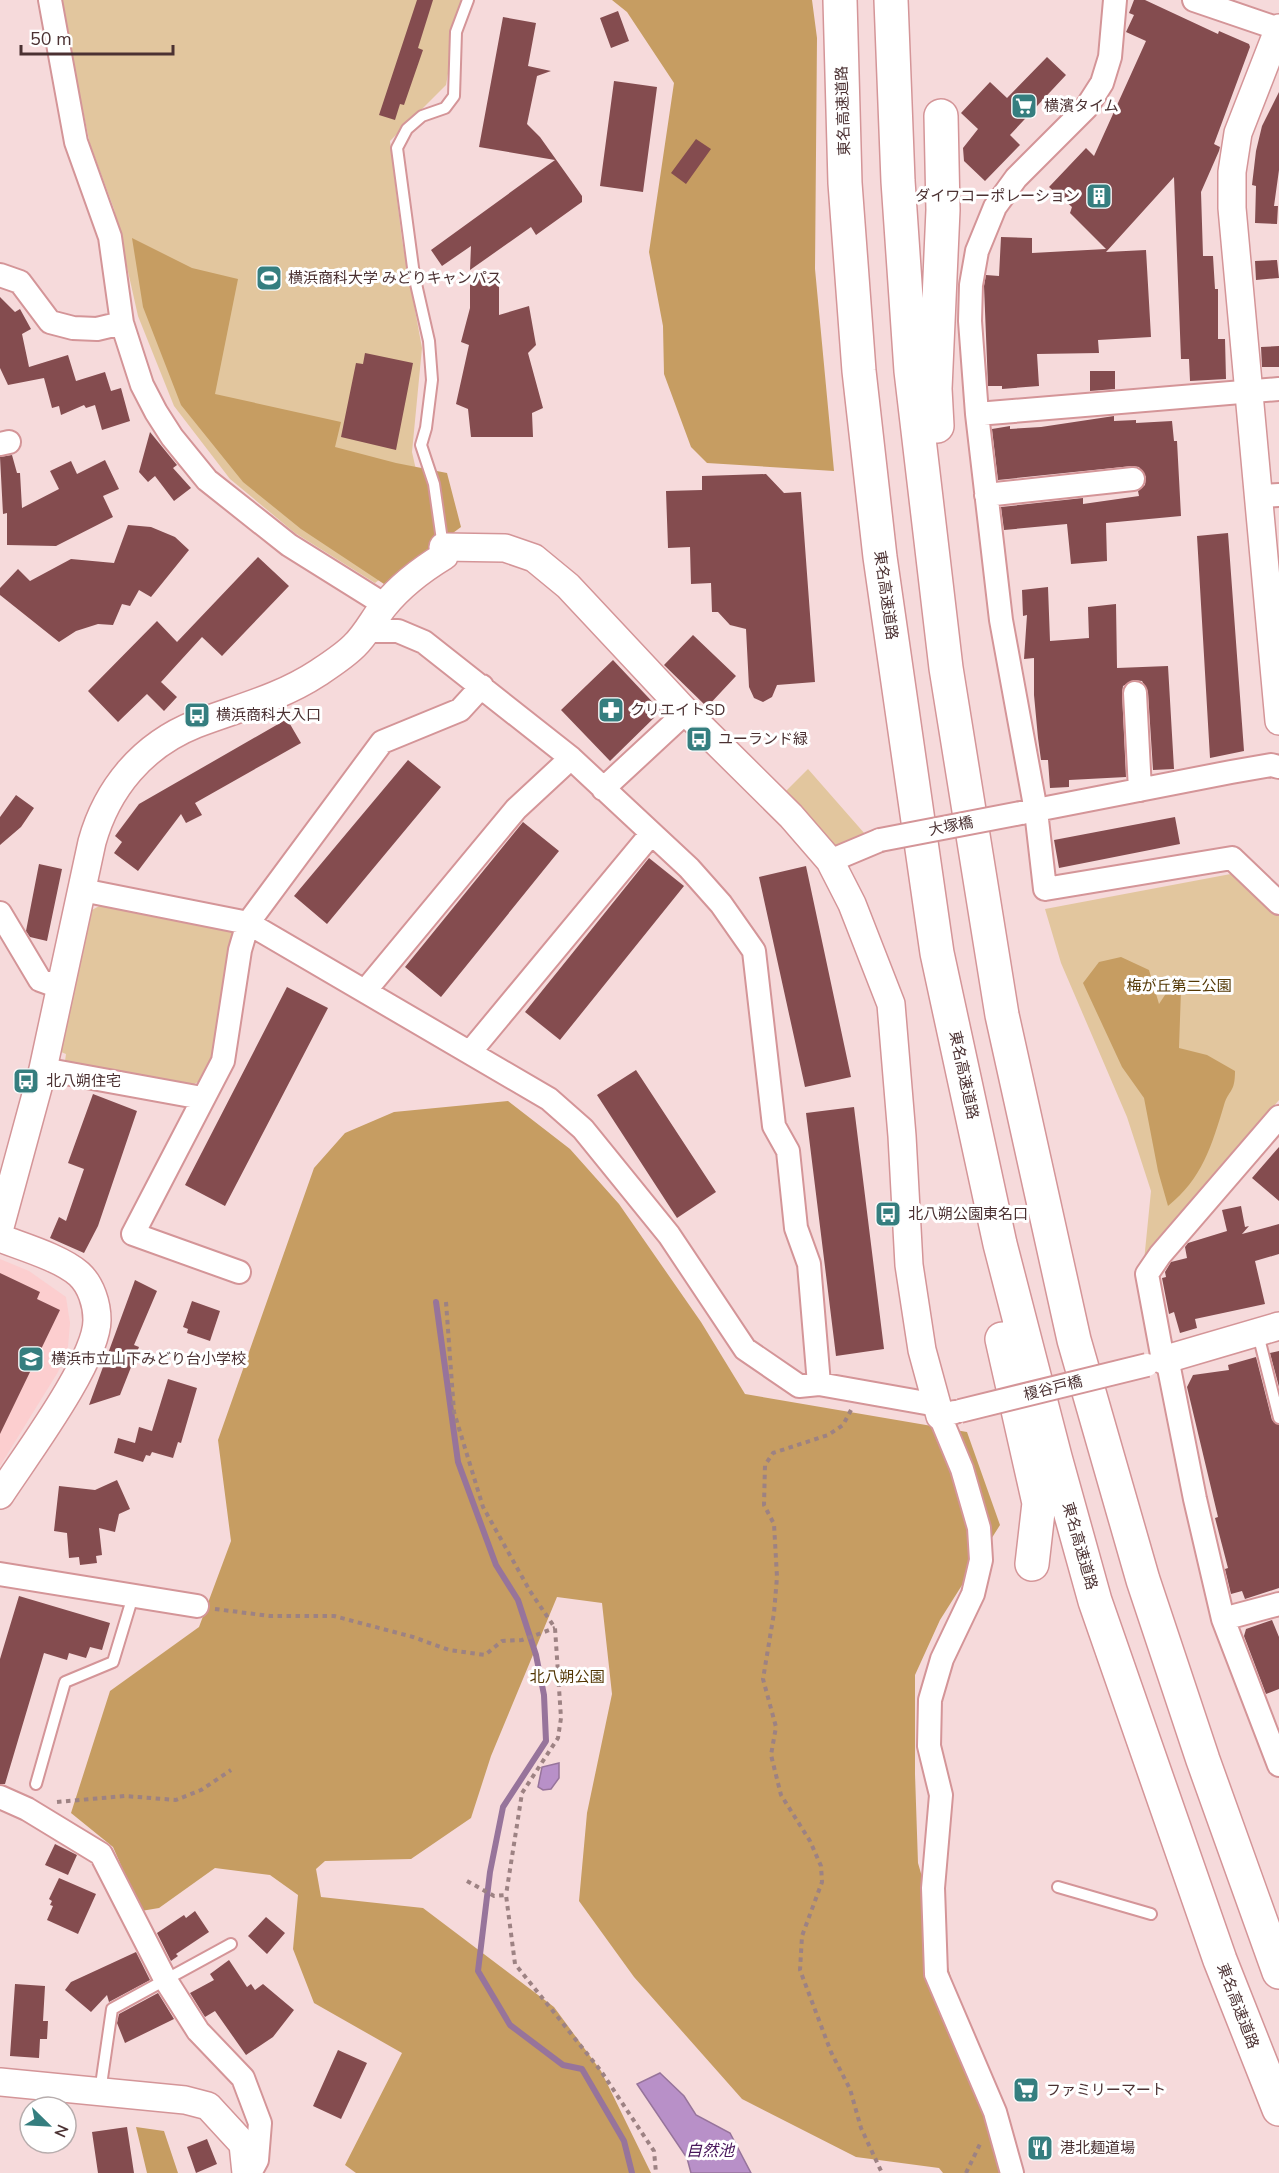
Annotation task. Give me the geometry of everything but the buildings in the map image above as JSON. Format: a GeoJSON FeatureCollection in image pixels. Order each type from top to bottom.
{"type":"FeatureCollection","features":[{"type":"Feature","properties":{"kind":"highway","name":"東名高速道路"},"geometry":{"type":"LineString","coordinates":[[840,0],[845,183],[859,371],[880,557],[937,953],[1000,1244],[1055,1458],[1095,1601],[1221,1960],[1279,2109]]}},
{"type":"Feature","properties":{"kind":"highway"},"geometry":{"type":"LineString","coordinates":[[891,0],[898,181],[911,371],[946,668],[1002,1015],[1074,1341],[1143,1580],[1203,1760],[1279,1972]]}},
{"type":"Feature","properties":{"kind":"highway"},"geometry":{"type":"LineString","coordinates":[[940,116],[943,210],[935,390],[939,469],[975,838]]}},
{"type":"Feature","properties":{"kind":"highway"},"geometry":{"type":"LineString","coordinates":[[937,953],[957,1101],[986,1265],[1039,1503],[1032,1564]]}},
{"type":"Feature","properties":{"kind":"street"},"geometry":{"type":"LineString","coordinates":[[50,0],[76,142],[110,237],[122,323],[142,385],[156,412],[171,437],[207,480],[289,545],[385,605]]}},
{"type":"Feature","properties":{"kind":"street"},"geometry":{"type":"LineString","coordinates":[[1115,0],[1110,57],[1102,83],[1086,108],[1016,178],[995,207],[977,251],[971,285],[970,321],[977,414],[1001,620],[1028,812],[1044,889],[1232,858],[1279,903]]}},
{"type":"Feature","properties":{"kind":"street"},"geometry":{"type":"LineString","coordinates":[[1194,0],[1279,29],[1238,133],[1232,172],[1232,208],[1250,391],[1269,496],[1279,721]]}},
{"type":"Feature","properties":{"kind":"street"},"geometry":{"type":"LineString","coordinates":[[0,275],[20,282],[50,322],[73,328],[97,328],[122,323]]}},
{"type":"Feature","properties":{"kind":"street"},"geometry":{"type":"LineString","coordinates":[[977,414],[1279,389]]}},
{"type":"Feature","properties":{"kind":"street"},"geometry":{"type":"LineString","coordinates":[[986,495],[1133,479]]}},
{"type":"Feature","properties":{"kind":"street"},"geometry":{"type":"LineString","coordinates":[[0,1227],[43,1069],[98,819],[119,781],[153,749],[195,725],[253,706],[317,674],[356,645],[385,605],[414,575],[444,556],[443,548],[505,548],[534,558],[568,586],[686,712],[791,816],[830,861],[852,904],[891,1004],[902,1136],[909,1265],[922,1350],[945,1411],[979,1528],[981,1560],[973,1594],[942,1659],[930,1700],[929,1746],[941,1795],[933,1888],[936,1974],[996,2112],[1012,2173]]}},
{"type":"Feature","properties":{"kind":"street"},"geometry":{"type":"LineString","coordinates":[[366,631],[398,631],[424,642],[571,758],[696,875],[721,904],[754,951],[774,1126],[788,1151],[795,1228],[809,1264],[819,1384]]}},
{"type":"Feature","properties":{"kind":"street"},"geometry":{"type":"LineString","coordinates":[[239,1272],[134,1234],[223,1061],[240,950],[248,923],[382,742],[460,710],[482,686]]}},
{"type":"Feature","properties":{"kind":"street"},"geometry":{"type":"LineString","coordinates":[[1135,693],[1140,790]]}},
{"type":"Feature","properties":{"kind":"street"},"geometry":{"type":"LineString","coordinates":[[603,789],[686,712]]}},
{"type":"Feature","properties":{"kind":"street"},"geometry":{"type":"LineString","coordinates":[[365,991],[516,809],[571,758]]}},
{"type":"Feature","properties":{"kind":"street","name":"大塚橋"},"geometry":{"type":"LineString","coordinates":[[830,861],[880,840],[1261,767],[1279,767]]}},
{"type":"Feature","properties":{"kind":"street"},"geometry":{"type":"LineString","coordinates":[[471,1051],[651,834]]}},
{"type":"Feature","properties":{"kind":"street"},"geometry":{"type":"LineString","coordinates":[[82,891],[248,923],[471,1051],[549,1099],[583,1129],[669,1235],[744,1349],[799,1386],[819,1384],[945,1411]]}},
{"type":"Feature","properties":{"kind":"street"},"geometry":{"type":"LineString","coordinates":[[0,913],[40,980],[62,988]]}},
{"type":"Feature","properties":{"kind":"street"},"geometry":{"type":"LineString","coordinates":[[43,1069],[202,1098]]}},
{"type":"Feature","properties":{"kind":"street"},"geometry":{"type":"LineString","coordinates":[[1155,1362],[1147,1274],[1160,1255],[1279,1117]]}},
{"type":"Feature","properties":{"kind":"street"},"geometry":{"type":"LineString","coordinates":[[0,1238],[52,1259],[79,1274],[94,1295],[97,1321],[91,1348],[50,1421],[0,1495]]}},
{"type":"Feature","properties":{"kind":"street"},"geometry":{"type":"LineString","coordinates":[[1155,1362],[1268,1329]]}},
{"type":"Feature","properties":{"kind":"street"},"geometry":{"type":"LineString","coordinates":[[1155,1362],[1168,1368],[1223,1619],[1279,1766]]}},
{"type":"Feature","properties":{"kind":"street","name":"榎谷戸橋"},"geometry":{"type":"LineString","coordinates":[[945,1411],[1155,1362]]}},
{"type":"Feature","properties":{"kind":"street"},"geometry":{"type":"LineString","coordinates":[[0,1574],[196,1606]]}},
{"type":"Feature","properties":{"kind":"street"},"geometry":{"type":"LineString","coordinates":[[1223,1619],[1279,1604]]}},
{"type":"Feature","properties":{"kind":"street"},"geometry":{"type":"LineString","coordinates":[[0,1797],[27,1809],[101,1854],[165,1979],[198,2031],[243,2078],[260,2123],[257,2160],[248,2173]]}},
{"type":"Feature","properties":{"kind":"street"},"geometry":{"type":"LineString","coordinates":[[0,2082],[185,2100],[208,2106],[243,2144],[248,2173]]}},
{"type":"Feature","properties":{"kind":"lane"},"geometry":{"type":"LineString","coordinates":[[443,548],[434,484],[421,445],[426,428],[432,380],[429,342],[414,274],[407,205],[397,148],[407,129],[422,116],[445,108],[454,96],[456,32],[468,0]]}},
{"type":"Feature","properties":{"kind":"lane"},"geometry":{"type":"LineString","coordinates":[[1268,1329],[1279,1418]]}},
{"type":"Feature","properties":{"kind":"lane"},"geometry":{"type":"LineString","coordinates":[[36,1784],[65,1682],[113,1662],[133,1596]]}},
{"type":"Feature","properties":{"kind":"lane"},"geometry":{"type":"LineString","coordinates":[[1058,1887],[1151,1914]]}},
{"type":"Feature","properties":{"kind":"lane"},"geometry":{"type":"LineString","coordinates":[[100,2092],[112,2009],[231,1944]]}},
{"type":"Feature","properties":{"kind":"path"},"geometry":{"type":"LineString","coordinates":[[446,1302],[454,1412],[483,1507],[530,1592],[555,1628],[561,1718],[558,1738],[522,1793],[506,1895],[515,1964],[601,2071],[654,2151],[657,2173]]}},
{"type":"Feature","properties":{"kind":"path"},"geometry":{"type":"LineString","coordinates":[[853,1407],[843,1425],[828,1435],[773,1454],[765,1465],[764,1505],[774,1524],[777,1577],[774,1613],[762,1679],[776,1727],[771,1755],[781,1796],[810,1841],[821,1866],[822,1882],[802,1936],[800,1970],[831,2052],[850,2089],[861,2128],[882,2173]]}},
{"type":"Feature","properties":{"kind":"path"},"geometry":{"type":"LineString","coordinates":[[196,1606],[270,1616],[334,1616],[413,1637],[448,1650],[485,1655],[502,1641],[522,1640],[555,1628]]}},
{"type":"Feature","properties":{"kind":"path"},"geometry":{"type":"LineString","coordinates":[[27,1809],[39,1803],[125,1796],[176,1800],[201,1790],[231,1770]]}},
{"type":"Feature","properties":{"kind":"path"},"geometry":{"type":"LineString","coordinates":[[467,1881],[494,1896],[506,1895]]}},
{"type":"Feature","properties":{"kind":"shaded area","name":"横浜市立山下みどり台小学校"},"geometry":{"type":"Polygon","coordinates":[[[0,1259],[29,1271],[66,1297],[70,1323],[68,1347],[58,1372],[0,1466],[0,1259]]]}},
{"type":"Feature","properties":{"kind":"green space","name":"横浜商科大学 みどりキャンパス"},"geometry":{"type":"Polygon","coordinates":[[[62,0],[461,0],[446,85],[390,141],[402,240],[422,348],[412,452],[432,541],[375,583],[295,533],[230,479],[174,406],[138,316],[114,209],[90,144],[60,3],[62,0]]]}},
{"type":"Feature","properties":{"kind":"green space"},"geometry":{"type":"Polygon","coordinates":[[[612,0],[812,0],[817,38],[815,269],[834,471],[707,463],[691,447],[664,374],[663,326],[649,252],[674,83],[627,12],[612,0]]]}},
{"type":"Feature","properties":{"kind":"green space"},"geometry":{"type":"Polygon","coordinates":[[[132,238],[192,268],[238,279],[215,394],[341,422],[335,447],[447,473],[461,527],[384,584],[301,529],[243,482],[181,405],[143,307],[132,238]]]}},
{"type":"Feature","properties":{"kind":"green space"},"geometry":{"type":"Polygon","coordinates":[[[808,769],[865,834],[835,846],[784,793],[808,769]]]}},
{"type":"Feature","properties":{"kind":"green space","name":"梅が丘第二公園"},"geometry":{"type":"Polygon","coordinates":[[[1236,873],[1279,916],[1279,1100],[1144,1261],[1151,1191],[1127,1117],[1061,963],[1045,909],[1236,873]]]}},
{"type":"Feature","properties":{"kind":"green space"},"geometry":{"type":"Polygon","coordinates":[[[103,904],[229,927],[234,937],[213,1060],[210,1060],[198,1082],[194,1084],[65,1061],[66,1054],[61,1052],[90,911],[103,904]]]}},
{"type":"Feature","properties":{"kind":"green space"},"geometry":{"type":"Polygon","coordinates":[[[1121,957],[1149,970],[1159,1004],[1177,977],[1181,990],[1179,1048],[1207,1055],[1235,1071],[1233,1087],[1204,1160],[1180,1196],[1168,1206],[1158,1171],[1144,1098],[1122,1067],[1083,983],[1099,962],[1121,957]]]}},
{"type":"Feature","properties":{"kind":"green space","name":"北八朔公園"},"geometry":{"type":"Polygon","coordinates":[[[508,1101],[570,1149],[619,1204],[701,1322],[745,1394],[967,1432],[1000,1525],[940,1620],[915,1675],[918,1863],[1011,2173],[943,2173],[939,2168],[856,2157],[742,2099],[634,1977],[579,1901],[587,1813],[612,1694],[602,1603],[557,1597],[491,1756],[471,1818],[411,1859],[325,1861],[316,1869],[321,1897],[423,1908],[554,2007],[601,2071],[651,2173],[356,2173],[345,2165],[402,2053],[314,2003],[293,1949],[298,1895],[270,1875],[215,1868],[159,1908],[141,1911],[113,1847],[71,1813],[110,1691],[199,1627],[231,1541],[218,1440],[314,1168],[345,1133],[394,1112],[508,1101]]]}},
{"type":"Feature","properties":{"kind":"green space"},"geometry":{"type":"Polygon","coordinates":[[[136,2127],[164,2131],[178,2173],[147,2173],[136,2127]]]}},
{"type":"Feature","properties":{"kind":"water"},"geometry":{"type":"Polygon","coordinates":[[[559,1763],[559,1778],[551,1789],[543,1790],[538,1787],[542,1767],[559,1763]]]}},
{"type":"Feature","properties":{"kind":"water","name":"自然池"},"geometry":{"type":"Polygon","coordinates":[[[660,2073],[684,2096],[696,2115],[730,2133],[751,2173],[691,2173],[687,2158],[637,2084],[660,2073]]]}},
{"type":"Feature","properties":{"kind":"waterway"},"geometry":{"type":"LineString","coordinates":[[436,1302],[458,1462],[496,1565],[518,1600],[536,1655],[544,1695],[546,1741],[503,1807],[490,1872],[478,1971],[510,2025],[563,2065],[582,2069],[624,2141],[632,2173]]}},
{"type":"Feature","properties":{"kind":"place","name":"横濱タイム"},"geometry":{"type":"Point","coordinates":[1024,106]}},
{"type":"Feature","properties":{"kind":"place","name":"ダイワコーポレーション"},"geometry":{"type":"Point","coordinates":[1099,196]}},
{"type":"Feature","properties":{"kind":"place","name":"横浜商科大学 みどりキャンパス"},"geometry":{"type":"Point","coordinates":[269,278]}},
{"type":"Feature","properties":{"kind":"place","name":"クリエイトSD"},"geometry":{"type":"Point","coordinates":[611,710]}},
{"type":"Feature","properties":{"kind":"place","name":"横浜商科大入口"},"geometry":{"type":"Point","coordinates":[197,715]}},
{"type":"Feature","properties":{"kind":"place","name":"ユーランド緑"},"geometry":{"type":"Point","coordinates":[699,739]}},
{"type":"Feature","properties":{"kind":"place","name":"北八朔住宅"},"geometry":{"type":"Point","coordinates":[26,1081]}},
{"type":"Feature","properties":{"kind":"place","name":"北八朔公園東名口"},"geometry":{"type":"Point","coordinates":[888,1214]}},
{"type":"Feature","properties":{"kind":"place","name":"横浜市立山下みどり台小学校"},"geometry":{"type":"Point","coordinates":[31,1359]}},
{"type":"Feature","properties":{"kind":"place","name":"ファミリーマート"},"geometry":{"type":"Point","coordinates":[1026,2090]}},
{"type":"Feature","properties":{"kind":"place","name":"港北麺道場"},"geometry":{"type":"Point","coordinates":[1040,2148]}}]}
